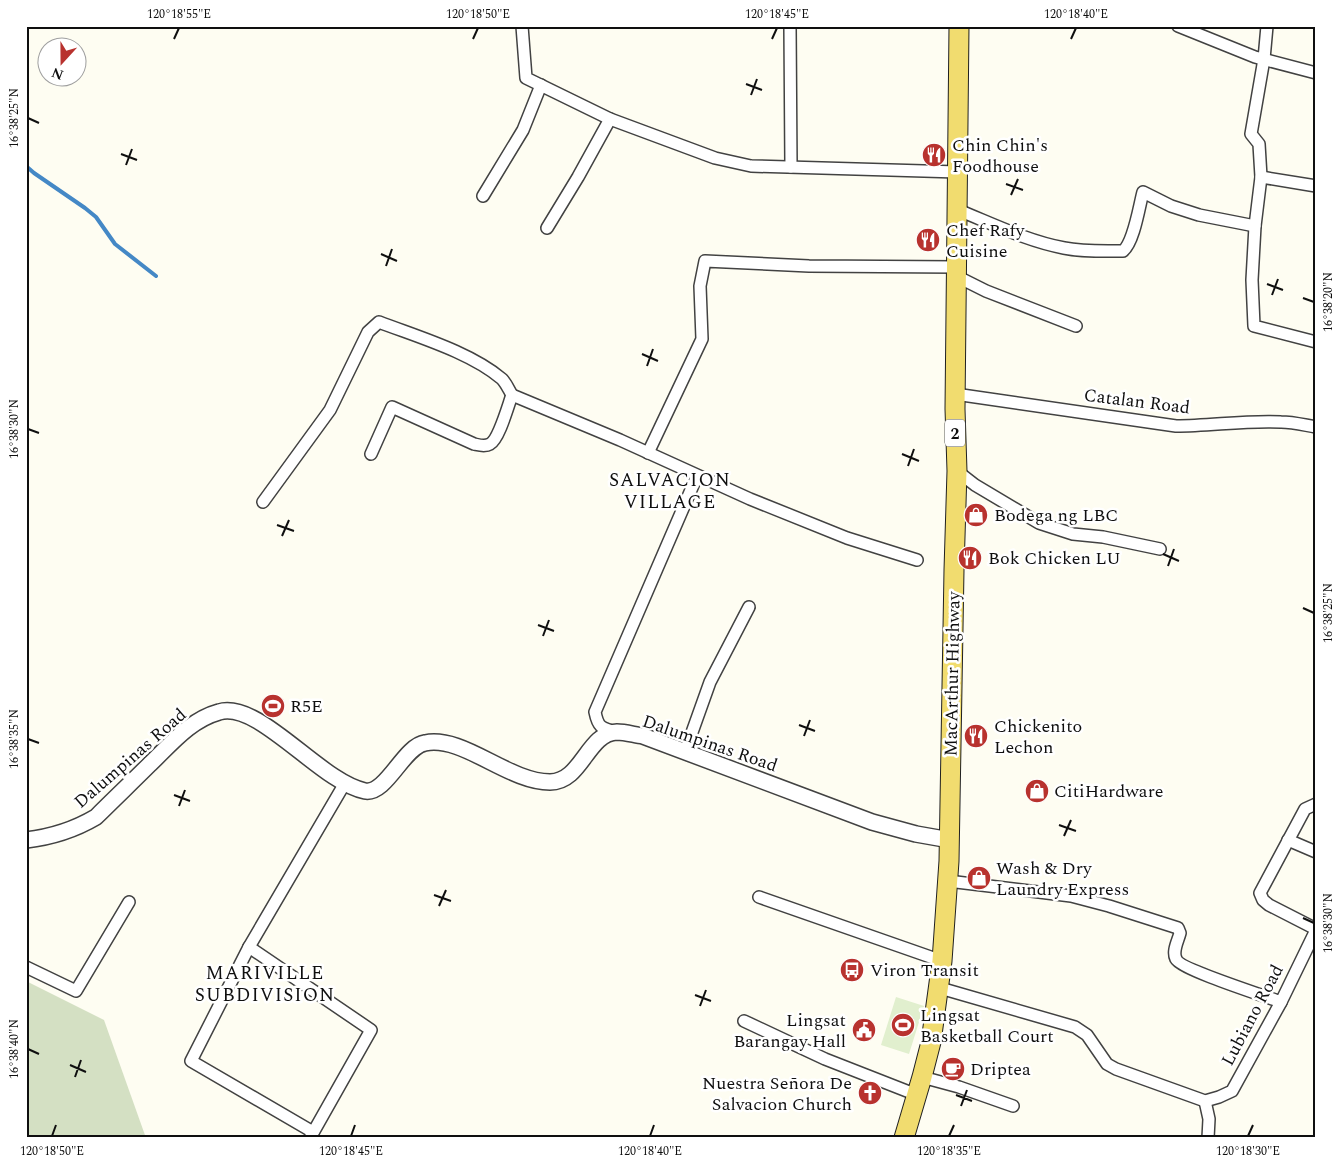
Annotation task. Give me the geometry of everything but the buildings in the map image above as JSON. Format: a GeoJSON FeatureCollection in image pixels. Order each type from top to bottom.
{"type":"FeatureCollection","features":[{"type":"Feature","properties":{"kind":"main road","name":"MacArthur Highway"},"geometry":{"type":"LineString","coordinates":[[904,1138],[922,1077],[934,1024],[940,988],[948,881],[953,580],[957,471],[955,394],[959,26]]}},
{"type":"Feature","properties":{"kind":"street"},"geometry":{"type":"LineString","coordinates":[[522,26],[526,78],[610,119],[715,158],[751,166],[958,172]]}},
{"type":"Feature","properties":{"kind":"street"},"geometry":{"type":"LineString","coordinates":[[790,26],[791,167]]}},
{"type":"Feature","properties":{"kind":"street"},"geometry":{"type":"LineString","coordinates":[[1178,26],[1264,59],[1316,73]]}},
{"type":"Feature","properties":{"kind":"street"},"geometry":{"type":"LineString","coordinates":[[1267,26],[1264,59],[1251,134],[1259,144],[1261,177],[1255,226],[1252,280],[1254,326],[1316,342]]}},
{"type":"Feature","properties":{"kind":"street"},"geometry":{"type":"LineString","coordinates":[[483,196],[523,130],[541,85]]}},
{"type":"Feature","properties":{"kind":"street"},"geometry":{"type":"LineString","coordinates":[[547,228],[610,119]]}},
{"type":"Feature","properties":{"kind":"street"},"geometry":{"type":"LineString","coordinates":[[1261,177],[1316,186]]}},
{"type":"Feature","properties":{"kind":"street"},"geometry":{"type":"LineString","coordinates":[[958,210],[1036,242],[1090,252],[1123,251],[1128,246],[1142,192],[1170,206],[1199,216],[1255,226]]}},
{"type":"Feature","properties":{"kind":"street"},"geometry":{"type":"LineString","coordinates":[[648,453],[702,339],[700,286],[705,261],[956,272],[986,291],[1076,326]]}},
{"type":"Feature","properties":{"kind":"street"},"geometry":{"type":"LineString","coordinates":[[263,502],[330,410],[368,332],[379,322],[443,346],[484,366],[504,380],[512,395],[750,499],[847,538],[917,560]]}},
{"type":"Feature","properties":{"kind":"street","name":"Catalan Road"},"geometry":{"type":"LineString","coordinates":[[955,394],[1176,426],[1212,425],[1227,422],[1281,422],[1316,427]]}},
{"type":"Feature","properties":{"kind":"street"},"geometry":{"type":"LineString","coordinates":[[371,454],[392,407],[474,444],[481,446],[489,445],[496,439],[512,395]]}},
{"type":"Feature","properties":{"kind":"street"},"geometry":{"type":"LineString","coordinates":[[957,471],[975,485],[1039,523],[1073,534],[1103,537],[1160,549]]}},
{"type":"Feature","properties":{"kind":"street"},"geometry":{"type":"LineString","coordinates":[[615,732],[604,729],[599,725],[595,712],[697,476]]}},
{"type":"Feature","properties":{"kind":"street"},"geometry":{"type":"LineString","coordinates":[[685,752],[710,682],[749,607]]}},
{"type":"Feature","properties":{"kind":"street","name":"Dalumpinas Road"},"geometry":{"type":"LineString","coordinates":[[26,840],[58,834],[78,827],[96,817],[186,729],[220,711],[250,715],[312,762],[345,784],[367,791],[378,789],[408,754],[423,743],[441,743],[463,749],[530,779],[551,782],[563,779],[574,772],[591,748],[605,736],[615,732],[643,736],[872,822],[916,834],[950,840]]}},
{"type":"Feature","properties":{"kind":"street"},"geometry":{"type":"LineString","coordinates":[[249,947],[371,1030],[312,1135],[191,1062],[249,947],[296,864],[345,784]]}},
{"type":"Feature","properties":{"kind":"street"},"geometry":{"type":"LineString","coordinates":[[1316,804],[1304,809],[1261,889],[1261,896],[1269,905],[1316,930]]}},
{"type":"Feature","properties":{"kind":"street"},"geometry":{"type":"LineString","coordinates":[[1288,840],[1316,852]]}},
{"type":"Feature","properties":{"kind":"street"},"geometry":{"type":"LineString","coordinates":[[948,881],[1070,896],[1178,928],[1180,933],[1174,952],[1178,963],[1197,972],[1281,1002]]}},
{"type":"Feature","properties":{"kind":"street"},"geometry":{"type":"LineString","coordinates":[[760,897],[942,961]]}},
{"type":"Feature","properties":{"kind":"street"},"geometry":{"type":"LineString","coordinates":[[26,967],[76,991],[129,902]]}},
{"type":"Feature","properties":{"kind":"street","name":"Lubiano Road"},"geometry":{"type":"LineString","coordinates":[[1206,1101],[1232,1091],[1281,1002],[1316,930]]}},
{"type":"Feature","properties":{"kind":"street"},"geometry":{"type":"LineString","coordinates":[[940,988],[1075,1027],[1087,1035],[1108,1064],[1116,1069],[1206,1101],[1209,1119],[1208,1138]]}},
{"type":"Feature","properties":{"kind":"street"},"geometry":{"type":"LineString","coordinates":[[744,1021],[825,1059],[917,1096]]}},
{"type":"Feature","properties":{"kind":"street"},"geometry":{"type":"LineString","coordinates":[[922,1077],[959,1087],[1013,1106]]}},
{"type":"Feature","properties":{"kind":"green space"},"geometry":{"type":"Polygon","coordinates":[[[26,981],[104,1020],[146,1138],[26,1138],[26,981]]]}},
{"type":"Feature","properties":{"kind":"green space","name":"Lingsat Basketball Court"},"geometry":{"type":"Polygon","coordinates":[[[896,997],[924,1006],[909,1054],[881,1045],[896,997]]]}},
{"type":"Feature","properties":{"kind":"waterway"},"geometry":{"type":"LineString","coordinates":[[26,166],[96,217],[115,244],[156,276]]}},
{"type":"Feature","properties":{"kind":"place","name":"Chin Chin's Foodhouse"},"geometry":{"type":"Point","coordinates":[934,155]}},
{"type":"Feature","properties":{"kind":"place","name":"Chef Rafy Cuisine"},"geometry":{"type":"Point","coordinates":[928,240]}},
{"type":"Feature","properties":{"kind":"place","name":"Bodega ng LBC"},"geometry":{"type":"Point","coordinates":[976,515]}},
{"type":"Feature","properties":{"kind":"place","name":"Bok Chicken LU"},"geometry":{"type":"Point","coordinates":[970,558]}},
{"type":"Feature","properties":{"kind":"place","name":"R5E"},"geometry":{"type":"Point","coordinates":[273,706]}},
{"type":"Feature","properties":{"kind":"place","name":"Chickenito Lechon"},"geometry":{"type":"Point","coordinates":[976,736]}},
{"type":"Feature","properties":{"kind":"place","name":"CitiHardware"},"geometry":{"type":"Point","coordinates":[1037,791]}},
{"type":"Feature","properties":{"kind":"place","name":"Wash & Dry Laundry Express"},"geometry":{"type":"Point","coordinates":[979,878]}},
{"type":"Feature","properties":{"kind":"place","name":"Viron Transit"},"geometry":{"type":"Point","coordinates":[852,970]}},
{"type":"Feature","properties":{"kind":"place","name":"Lingsat Basketball Court"},"geometry":{"type":"Point","coordinates":[903,1025]}},
{"type":"Feature","properties":{"kind":"place","name":"Lingsat Barangay Hall"},"geometry":{"type":"Point","coordinates":[864,1030]}},
{"type":"Feature","properties":{"kind":"place","name":"Driptea"},"geometry":{"type":"Point","coordinates":[953,1069]}},
{"type":"Feature","properties":{"kind":"place","name":"Nuestra Señora De Salvacion Church"},"geometry":{"type":"Point","coordinates":[870,1093]}},
{"type":"Feature","properties":{"kind":"district","name":"SALVACION VILLAGE"},"geometry":{"type":"Point","coordinates":[670,490]}},
{"type":"Feature","properties":{"kind":"district","name":"MARIVILLE SUBDIVISION"},"geometry":{"type":"Point","coordinates":[265,983]}}]}
